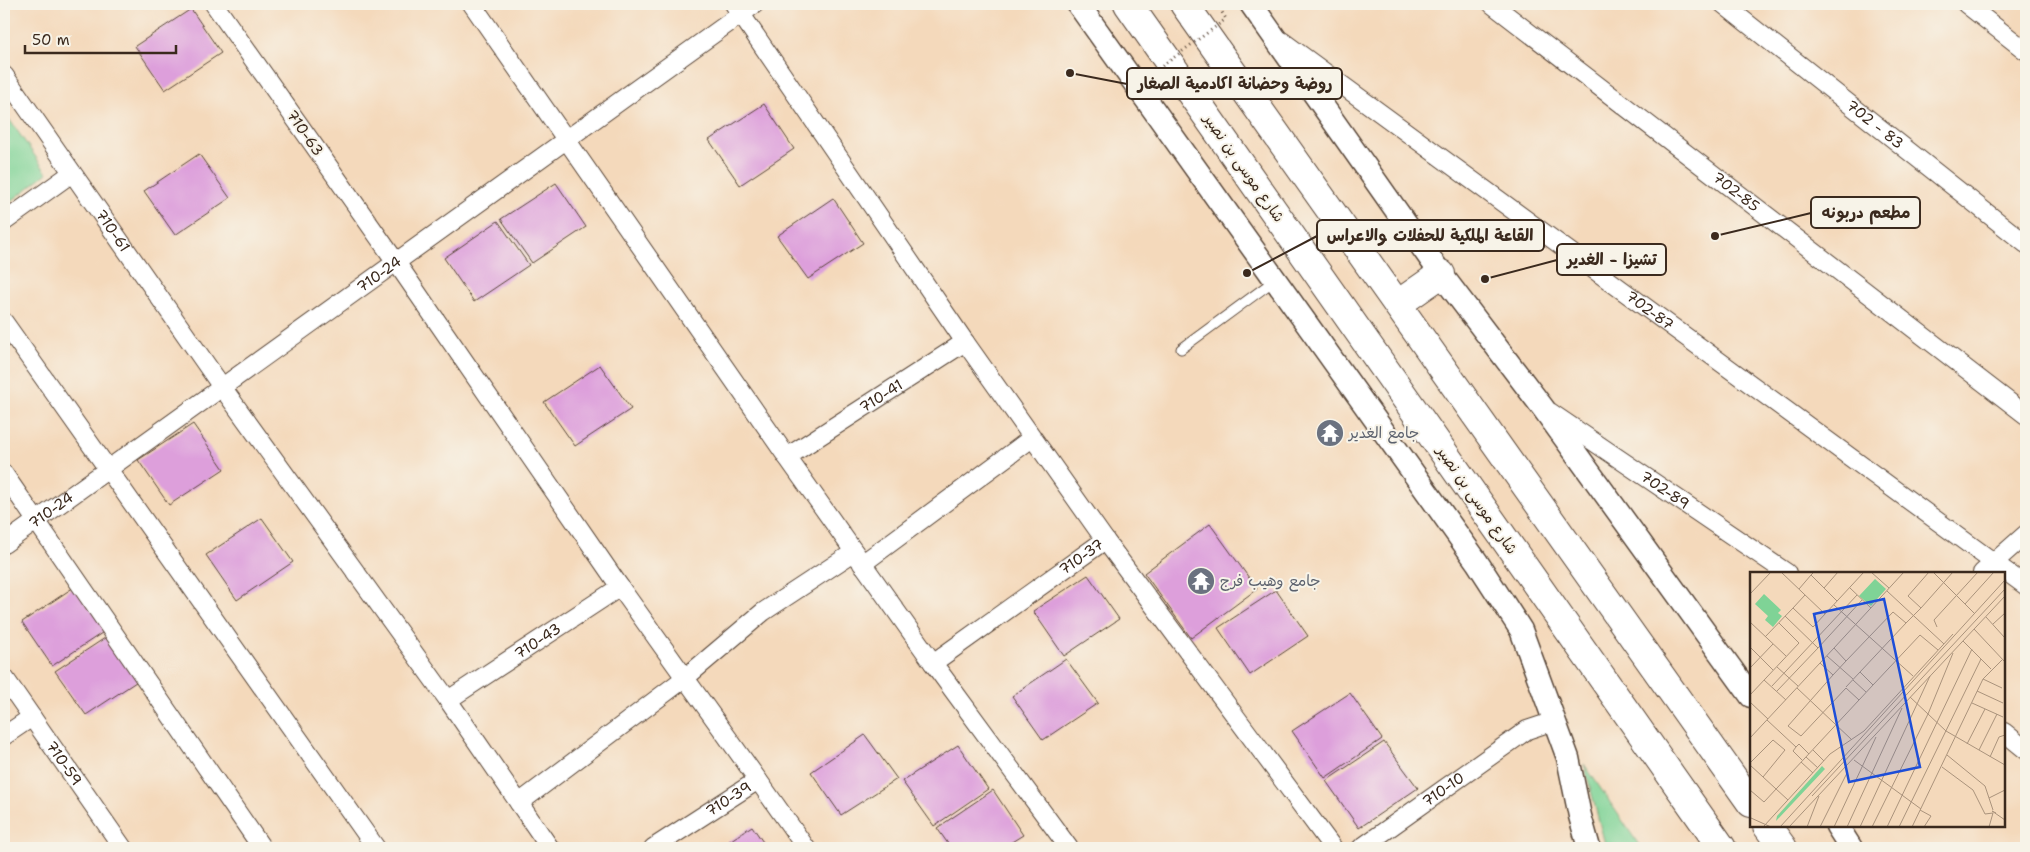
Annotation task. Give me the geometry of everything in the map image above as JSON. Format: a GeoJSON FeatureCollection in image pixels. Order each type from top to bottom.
{"type":"FeatureCollection","features":[{"type":"Feature","properties":{"kind":"main road","name":"شارع موسى بن نصير"},"geometry":{"type":"LineString","coordinates":[[1128,4],[1722,848]]}},
{"type":"Feature","properties":{"kind":"main road"},"geometry":{"type":"LineString","coordinates":[[1184,4],[1750,802]]}},
{"type":"Feature","properties":{"kind":"main road"},"geometry":{"type":"LineString","coordinates":[[1398,304],[1441,274]]}},
{"type":"Feature","properties":{"kind":"main road"},"geometry":{"type":"LineString","coordinates":[[1768,827],[1783,848]]}},
{"type":"Feature","properties":{"kind":"street","name":"710-63"},"geometry":{"type":"LineString","coordinates":[[214,4],[396,262]]}},
{"type":"Feature","properties":{"kind":"street"},"geometry":{"type":"LineString","coordinates":[[472,4],[858,558],[1069,848]]}},
{"type":"Feature","properties":{"kind":"street"},"geometry":{"type":"LineString","coordinates":[[1078,4],[1477,562],[1521,630],[1568,758],[1589,848]]}},
{"type":"Feature","properties":{"kind":"street"},"geometry":{"type":"LineString","coordinates":[[1251,4],[1441,274],[1543,408],[1750,695]]}},
{"type":"Feature","properties":{"kind":"street","name":"702-85"},"geometry":{"type":"LineString","coordinates":[[1492,4],[2026,415]]}},
{"type":"Feature","properties":{"kind":"street","name":"702 - 83"},"geometry":{"type":"LineString","coordinates":[[1723,4],[2026,244]]}},
{"type":"Feature","properties":{"kind":"street"},"geometry":{"type":"LineString","coordinates":[[1966,4],[2026,51]]}},
{"type":"Feature","properties":{"kind":"street","name":"710-24"},"geometry":{"type":"LineString","coordinates":[[4,544],[566,140],[743,7]]}},
{"type":"Feature","properties":{"kind":"street"},"geometry":{"type":"LineString","coordinates":[[743,7],[965,342],[1105,540]]}},
{"type":"Feature","properties":{"kind":"street","name":"702-87"},"geometry":{"type":"LineString","coordinates":[[1275,36],[1995,561],[2026,586]]}},
{"type":"Feature","properties":{"kind":"street","name":"710-61"},"geometry":{"type":"LineString","coordinates":[[4,75],[222,387]]}},
{"type":"Feature","properties":{"kind":"street"},"geometry":{"type":"LineString","coordinates":[[4,222],[72,173]]}},
{"type":"Feature","properties":{"kind":"street"},"geometry":{"type":"LineString","coordinates":[[396,262],[620,587],[758,780]]}},
{"type":"Feature","properties":{"kind":"street"},"geometry":{"type":"LineString","coordinates":[[4,322],[376,848]]}},
{"type":"Feature","properties":{"kind":"street","name":"710-41"},"geometry":{"type":"LineString","coordinates":[[787,456],[965,342]]}},
{"type":"Feature","properties":{"kind":"street"},"geometry":{"type":"LineString","coordinates":[[222,387],[448,700],[550,848]]}},
{"type":"Feature","properties":{"kind":"street","name":"702-89"},"geometry":{"type":"LineString","coordinates":[[1543,408],[1786,572]]}},
{"type":"Feature","properties":{"kind":"street"},"geometry":{"type":"LineString","coordinates":[[519,803],[685,678],[764,612],[858,558],[1032,438]]}},
{"type":"Feature","properties":{"kind":"street"},"geometry":{"type":"LineString","coordinates":[[4,474],[262,848]]}},
{"type":"Feature","properties":{"kind":"street"},"geometry":{"type":"LineString","coordinates":[[1983,572],[2026,534]]}},
{"type":"Feature","properties":{"kind":"street","name":"710-37"},"geometry":{"type":"LineString","coordinates":[[933,663],[1105,540],[1333,848]]}},
{"type":"Feature","properties":{"kind":"street","name":"710-43"},"geometry":{"type":"LineString","coordinates":[[448,700],[620,587]]}},
{"type":"Feature","properties":{"kind":"street","name":"710-59"},"geometry":{"type":"LineString","coordinates":[[4,677],[123,848]]}},
{"type":"Feature","properties":{"kind":"street"},"geometry":{"type":"LineString","coordinates":[[4,736],[32,717]]}},
{"type":"Feature","properties":{"kind":"street","name":"710-10"},"geometry":{"type":"LineString","coordinates":[[1361,848],[1527,730],[1554,721]]}},
{"type":"Feature","properties":{"kind":"street"},"geometry":{"type":"LineString","coordinates":[[2005,733],[2026,750]]}},
{"type":"Feature","properties":{"kind":"street","name":"710-39"},"geometry":{"type":"LineString","coordinates":[[653,848],[758,780],[806,848]]}},
{"type":"Feature","properties":{"kind":"street"},"geometry":{"type":"LineString","coordinates":[[1838,827],[1851,848]]}},
{"type":"Feature","properties":{"kind":"lane"},"geometry":{"type":"LineString","coordinates":[[1181,349],[1275,280]]}},
{"type":"Feature","properties":{"kind":"path"},"geometry":{"type":"LineString","coordinates":[[1150,75],[1226,20],[1217,4]]}},
{"type":"Feature","properties":{"kind":"green space"},"geometry":{"type":"Polygon","coordinates":[[[4,112],[47,173],[4,207],[4,112]]]}},
{"type":"Feature","properties":{"kind":"green space"},"geometry":{"type":"Polygon","coordinates":[[[1584,764],[1641,848],[1606,848],[1584,764]]]}},
{"type":"Feature","properties":{"kind":"building"},"geometry":{"type":"Polygon","coordinates":[[[191,9],[221,53],[165,90],[135,46],[191,9]]]}},
{"type":"Feature","properties":{"kind":"building"},"geometry":{"type":"Polygon","coordinates":[[[764,104],[794,149],[740,185],[709,140],[764,104]]]}},
{"type":"Feature","properties":{"kind":"building"},"geometry":{"type":"Polygon","coordinates":[[[199,154],[230,198],[175,235],[144,191],[199,154]]]}},
{"type":"Feature","properties":{"kind":"building"},"geometry":{"type":"Polygon","coordinates":[[[556,183],[586,227],[532,263],[501,219],[556,183]]]}},
{"type":"Feature","properties":{"kind":"building"},"geometry":{"type":"Polygon","coordinates":[[[833,198],[863,243],[808,279],[777,236],[833,198]]]}},
{"type":"Feature","properties":{"kind":"building"},"geometry":{"type":"Polygon","coordinates":[[[498,221],[529,265],[474,302],[444,258],[498,221]]]}},
{"type":"Feature","properties":{"kind":"building"},"geometry":{"type":"Polygon","coordinates":[[[600,365],[631,409],[575,446],[544,402],[600,365]]]}},
{"type":"Feature","properties":{"kind":"building"},"geometry":{"type":"Polygon","coordinates":[[[193,424],[224,469],[169,505],[138,460],[193,424]]]}},
{"type":"Feature","properties":{"kind":"building"},"geometry":{"type":"Polygon","coordinates":[[[262,518],[293,562],[237,600],[206,555],[262,518]]]}},
{"type":"Feature","properties":{"kind":"building","name":"جامع وهيب فرج"},"geometry":{"type":"Polygon","coordinates":[[[1210,524],[1257,589],[1191,638],[1144,573],[1210,524]]]}},
{"type":"Feature","properties":{"kind":"building"},"geometry":{"type":"Polygon","coordinates":[[[1088,575],[1119,619],[1064,656],[1033,611],[1088,575]]]}},
{"type":"Feature","properties":{"kind":"building"},"geometry":{"type":"Polygon","coordinates":[[[77,585],[108,629],[52,666],[22,622],[77,585]]]}},
{"type":"Feature","properties":{"kind":"building"},"geometry":{"type":"Polygon","coordinates":[[[1276,590],[1308,636],[1250,675],[1218,628],[1276,590]]]}},
{"type":"Feature","properties":{"kind":"building"},"geometry":{"type":"Polygon","coordinates":[[[111,634],[142,678],[86,715],[55,671],[111,634]]]}},
{"type":"Feature","properties":{"kind":"building"},"geometry":{"type":"Polygon","coordinates":[[[1066,659],[1098,703],[1043,740],[1012,696],[1066,659]]]}},
{"type":"Feature","properties":{"kind":"building"},"geometry":{"type":"Polygon","coordinates":[[[1350,693],[1382,739],[1325,778],[1292,731],[1350,693]]]}},
{"type":"Feature","properties":{"kind":"building"},"geometry":{"type":"Polygon","coordinates":[[[865,735],[897,779],[841,815],[811,772],[865,735]]]}},
{"type":"Feature","properties":{"kind":"building"},"geometry":{"type":"Polygon","coordinates":[[[1384,742],[1418,788],[1359,828],[1326,781],[1384,742]]]}},
{"type":"Feature","properties":{"kind":"building"},"geometry":{"type":"Polygon","coordinates":[[[958,745],[988,789],[934,826],[902,781],[958,745]]]}},
{"type":"Feature","properties":{"kind":"building"},"geometry":{"type":"Polygon","coordinates":[[[993,790],[1023,835],[1002,848],[951,848],[937,828],[993,790]]]}},
{"type":"Feature","properties":{"kind":"building"},"geometry":{"type":"Polygon","coordinates":[[[752,826],[767,848],[719,848],[752,826]]]}},
{"type":"Feature","properties":{"kind":"place","name":"روضة وحضانة اكادمية الصغار"},"geometry":{"type":"Point","coordinates":[1070,73]}},
{"type":"Feature","properties":{"kind":"place","name":"مطعم دربونه"},"geometry":{"type":"Point","coordinates":[1715,236]}},
{"type":"Feature","properties":{"kind":"place","name":"القاعة الملكية للحفلات والاعراس"},"geometry":{"type":"Point","coordinates":[1247,273]}},
{"type":"Feature","properties":{"kind":"place","name":"تشيزا - الغدير"},"geometry":{"type":"Point","coordinates":[1485,279]}},
{"type":"Feature","properties":{"kind":"place","name":"جامع الغدير"},"geometry":{"type":"Point","coordinates":[1330,433]}},
{"type":"Feature","properties":{"kind":"place","name":"جامع وهيب فرج"},"geometry":{"type":"Point","coordinates":[1201,581]}}]}
